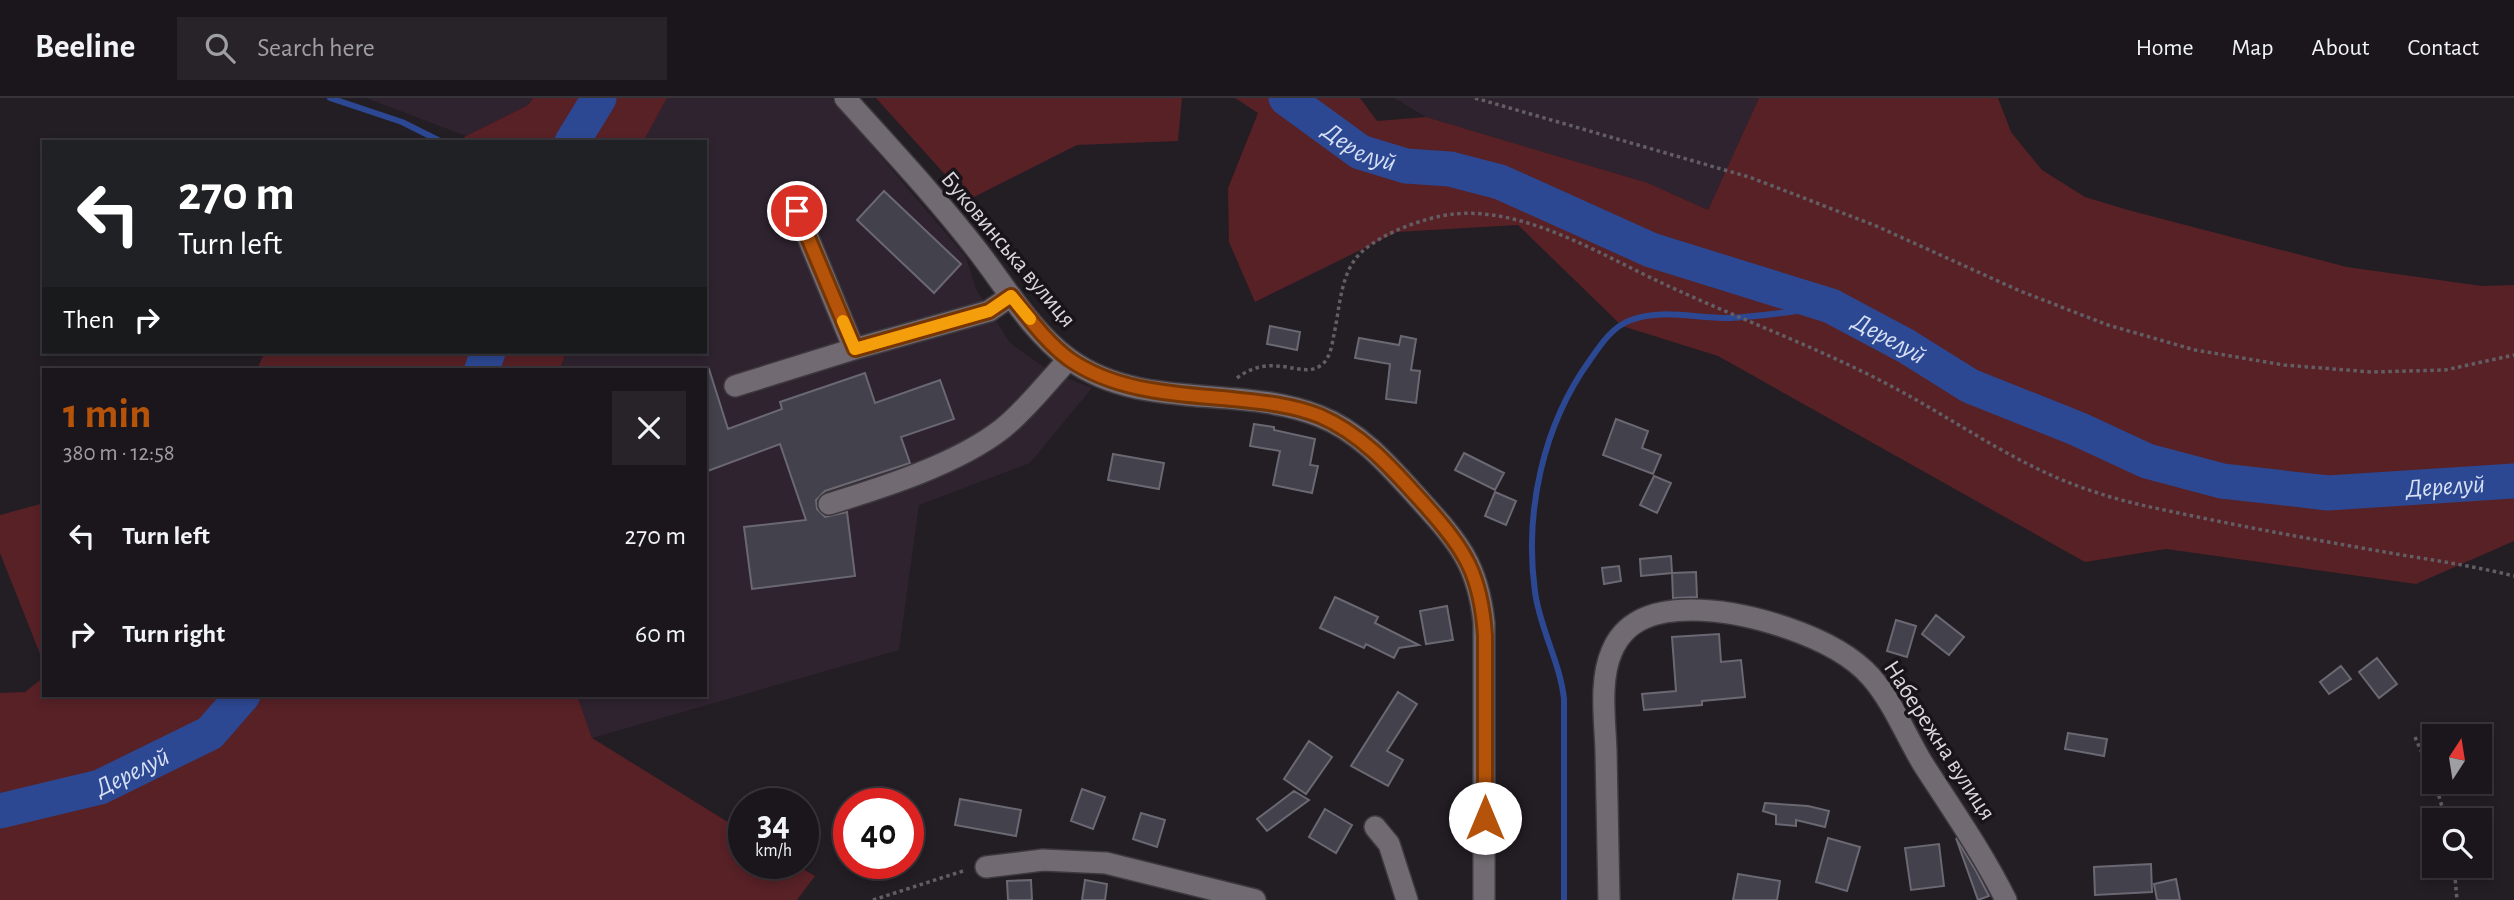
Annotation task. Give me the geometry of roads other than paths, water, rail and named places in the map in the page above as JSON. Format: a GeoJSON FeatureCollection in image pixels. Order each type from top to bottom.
{"type":"FeatureCollection","features":[{"type":"Feature","properties":{"kind":"street","name":"Буковинська вулиця"},"geometry":{"type":"LineString","coordinates":[[845,98],[939,204],[1037,327],[1069,359],[1096,373],[1140,388],[1298,409],[1320,416],[1348,431],[1390,467],[1441,523],[1468,560],[1479,591],[1485,636],[1484,900]]}},
{"type":"Feature","properties":{"kind":"street"},"geometry":{"type":"LineString","coordinates":[[797,211],[855,349]]}},
{"type":"Feature","properties":{"kind":"street"},"geometry":{"type":"LineString","coordinates":[[735,386],[989,311],[1011,296]]}},
{"type":"Feature","properties":{"kind":"street"},"geometry":{"type":"LineString","coordinates":[[829,504],[917,473],[974,447],[1011,421],[1069,359]]}},
{"type":"Feature","properties":{"kind":"street","name":"Набережна вулиця"},"geometry":{"type":"LineString","coordinates":[[1609,900],[1605,731],[1606,675],[1609,659],[1619,638],[1635,622],[1658,613],[1690,610],[1732,614],[1779,627],[1821,641],[1857,663],[1880,690],[1980,852],[2006,900]]}},
{"type":"Feature","properties":{"kind":"street"},"geometry":{"type":"LineString","coordinates":[[1376,827],[1389,845],[1407,900]]}},
{"type":"Feature","properties":{"kind":"street"},"geometry":{"type":"LineString","coordinates":[[986,867],[1043,860],[1106,863],[1255,900]]}},
{"type":"Feature","properties":{"kind":"waterway"},"geometry":{"type":"LineString","coordinates":[[330,98],[402,122],[438,140]]}},
{"type":"Feature","properties":{"kind":"waterway","name":"Дерелуй"},"geometry":{"type":"LineString","coordinates":[[573,140],[599,98]]}},
{"type":"Feature","properties":{"kind":"waterway","name":"Дерелуй"},"geometry":{"type":"LineString","coordinates":[[1286,98],[1360,152],[1406,166],[1450,169],[1500,182],[1651,250],[1831,306],[1906,346],[1970,386],[2078,429],[2147,461],[2222,481],[2328,493],[2514,481]]}},
{"type":"Feature","properties":{"kind":"waterway"},"geometry":{"type":"LineString","coordinates":[[1564,900],[1564,699],[1541,619],[1532,562],[1535,501],[1549,441],[1560,412],[1574,385],[1603,342],[1618,327],[1631,320],[1667,314],[1744,317],[1831,306]]}},
{"type":"Feature","properties":{"kind":"waterway","name":"Дерелуй"},"geometry":{"type":"LineString","coordinates":[[482,368],[487,354]]}},
{"type":"Feature","properties":{"kind":"waterway","name":"Дерелуй"},"geometry":{"type":"LineString","coordinates":[[0,811],[100,787],[210,733],[241,697]]}}]}
